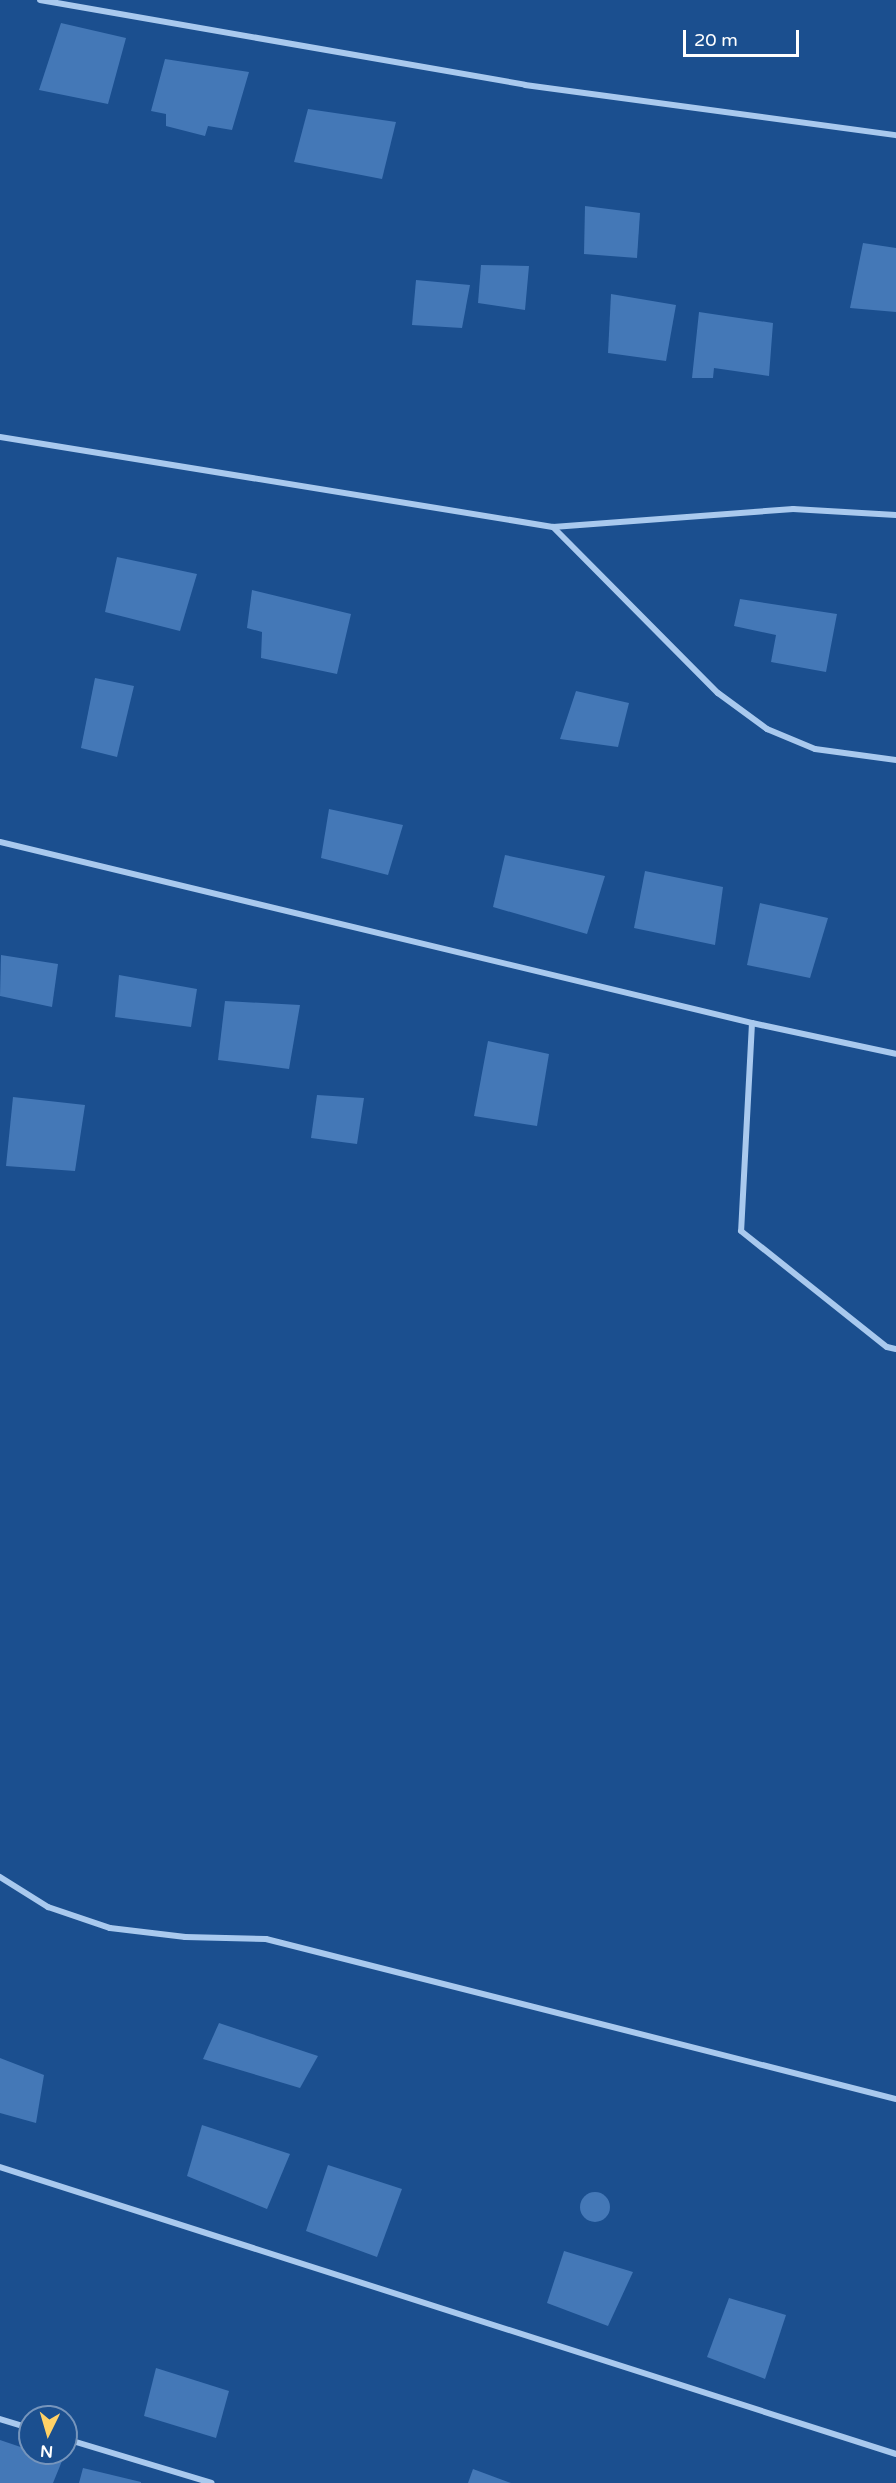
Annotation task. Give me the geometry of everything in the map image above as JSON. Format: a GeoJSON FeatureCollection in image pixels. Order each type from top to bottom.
{"type":"FeatureCollection","features":[{"type":"Feature","properties":{"kind":"street"},"geometry":{"type":"LineString","coordinates":[[40,0],[525,85],[896,135]]}},
{"type":"Feature","properties":{"kind":"street"},"geometry":{"type":"LineString","coordinates":[[0,437],[554,527],[793,509],[896,515]]}},
{"type":"Feature","properties":{"kind":"street"},"geometry":{"type":"LineString","coordinates":[[554,527],[718,693],[767,729],[815,749],[896,760]]}},
{"type":"Feature","properties":{"kind":"street"},"geometry":{"type":"LineString","coordinates":[[0,842],[752,1023],[896,1054]]}},
{"type":"Feature","properties":{"kind":"street"},"geometry":{"type":"LineString","coordinates":[[752,1023],[741,1231],[887,1347],[896,1349]]}},
{"type":"Feature","properties":{"kind":"street"},"geometry":{"type":"LineString","coordinates":[[0,1877],[48,1907],[110,1928],[185,1937],[266,1939],[896,2099]]}},
{"type":"Feature","properties":{"kind":"street"},"geometry":{"type":"LineString","coordinates":[[0,2167],[896,2454]]}},
{"type":"Feature","properties":{"kind":"street"},"geometry":{"type":"LineString","coordinates":[[0,2419],[18,2424]]}},
{"type":"Feature","properties":{"kind":"street"},"geometry":{"type":"LineString","coordinates":[[78,2443],[212,2483]]}},
{"type":"Feature","properties":{"kind":"building"},"geometry":{"type":"Polygon","coordinates":[[[61,23],[126,38],[108,104],[39,90],[61,23]]]}},
{"type":"Feature","properties":{"kind":"building"},"geometry":{"type":"Polygon","coordinates":[[[165,59],[249,72],[232,130],[208,126],[205,136],[166,126],[166,114],[151,111],[165,59]]]}},
{"type":"Feature","properties":{"kind":"building"},"geometry":{"type":"Polygon","coordinates":[[[308,109],[396,122],[382,179],[294,162],[308,109]]]}},
{"type":"Feature","properties":{"kind":"building"},"geometry":{"type":"Polygon","coordinates":[[[585,206],[640,213],[637,258],[584,254],[585,206]]]}},
{"type":"Feature","properties":{"kind":"building"},"geometry":{"type":"Polygon","coordinates":[[[863,243],[896,248],[896,312],[850,308],[863,243]]]}},
{"type":"Feature","properties":{"kind":"building"},"geometry":{"type":"Polygon","coordinates":[[[481,265],[529,266],[525,310],[478,303],[481,265]]]}},
{"type":"Feature","properties":{"kind":"building"},"geometry":{"type":"Polygon","coordinates":[[[416,280],[470,285],[462,328],[412,325],[416,280]]]}},
{"type":"Feature","properties":{"kind":"building"},"geometry":{"type":"Polygon","coordinates":[[[611,294],[676,305],[666,361],[608,353],[611,294]]]}},
{"type":"Feature","properties":{"kind":"building"},"geometry":{"type":"Polygon","coordinates":[[[699,312],[773,323],[769,376],[714,368],[713,378],[692,378],[699,312]]]}},
{"type":"Feature","properties":{"kind":"building"},"geometry":{"type":"Polygon","coordinates":[[[117,557],[197,574],[180,631],[105,612],[117,557]]]}},
{"type":"Feature","properties":{"kind":"building"},"geometry":{"type":"Polygon","coordinates":[[[252,590],[351,614],[337,674],[261,658],[262,632],[247,628],[252,590]]]}},
{"type":"Feature","properties":{"kind":"building"},"geometry":{"type":"Polygon","coordinates":[[[740,599],[837,614],[826,672],[771,662],[776,635],[734,626],[740,599]]]}},
{"type":"Feature","properties":{"kind":"building"},"geometry":{"type":"Polygon","coordinates":[[[95,678],[134,686],[117,757],[81,748],[95,678]]]}},
{"type":"Feature","properties":{"kind":"building"},"geometry":{"type":"Polygon","coordinates":[[[576,691],[629,703],[618,747],[560,739],[576,691]]]}},
{"type":"Feature","properties":{"kind":"building"},"geometry":{"type":"Polygon","coordinates":[[[329,809],[403,825],[388,875],[321,858],[329,809]]]}},
{"type":"Feature","properties":{"kind":"building"},"geometry":{"type":"Polygon","coordinates":[[[505,855],[605,876],[587,934],[493,907],[505,855]]]}},
{"type":"Feature","properties":{"kind":"building"},"geometry":{"type":"Polygon","coordinates":[[[645,871],[723,887],[715,945],[634,928],[645,871]]]}},
{"type":"Feature","properties":{"kind":"building"},"geometry":{"type":"Polygon","coordinates":[[[760,903],[828,918],[810,978],[747,965],[760,903]]]}},
{"type":"Feature","properties":{"kind":"building"},"geometry":{"type":"Polygon","coordinates":[[[1,955],[58,964],[52,1007],[0,996],[1,955]]]}},
{"type":"Feature","properties":{"kind":"building"},"geometry":{"type":"Polygon","coordinates":[[[119,975],[197,989],[191,1027],[115,1017],[119,975]]]}},
{"type":"Feature","properties":{"kind":"building"},"geometry":{"type":"Polygon","coordinates":[[[225,1001],[300,1005],[289,1069],[218,1060],[225,1001]]]}},
{"type":"Feature","properties":{"kind":"building"},"geometry":{"type":"Polygon","coordinates":[[[488,1041],[549,1054],[537,1126],[474,1116],[488,1041]]]}},
{"type":"Feature","properties":{"kind":"building"},"geometry":{"type":"Polygon","coordinates":[[[317,1095],[364,1098],[357,1144],[311,1138],[317,1095]]]}},
{"type":"Feature","properties":{"kind":"building"},"geometry":{"type":"Polygon","coordinates":[[[13,1097],[85,1105],[75,1171],[6,1166],[13,1097]]]}},
{"type":"Feature","properties":{"kind":"building"},"geometry":{"type":"Polygon","coordinates":[[[219,2023],[318,2056],[300,2088],[203,2059],[219,2023]]]}},
{"type":"Feature","properties":{"kind":"building"},"geometry":{"type":"Polygon","coordinates":[[[0,2058],[44,2075],[36,2123],[0,2113],[0,2058]]]}},
{"type":"Feature","properties":{"kind":"building"},"geometry":{"type":"Polygon","coordinates":[[[202,2125],[290,2154],[267,2209],[187,2176],[202,2125]]]}},
{"type":"Feature","properties":{"kind":"building"},"geometry":{"type":"Polygon","coordinates":[[[328,2165],[402,2189],[377,2257],[306,2231],[328,2165]]]}},
{"type":"Feature","properties":{"kind":"building"},"geometry":{"type":"Polygon","coordinates":[[[595,2192],[606,2196],[610,2207],[606,2218],[595,2222],[584,2218],[580,2207],[584,2196],[595,2192]]]}},
{"type":"Feature","properties":{"kind":"building"},"geometry":{"type":"Polygon","coordinates":[[[564,2251],[633,2272],[608,2326],[547,2303],[564,2251]]]}},
{"type":"Feature","properties":{"kind":"building"},"geometry":{"type":"Polygon","coordinates":[[[729,2298],[786,2315],[765,2379],[707,2357],[729,2298]]]}},
{"type":"Feature","properties":{"kind":"building"},"geometry":{"type":"Polygon","coordinates":[[[156,2368],[229,2391],[216,2438],[144,2416],[156,2368]]]}},
{"type":"Feature","properties":{"kind":"building"},"geometry":{"type":"Polygon","coordinates":[[[0,2440],[18,2446],[18,2465],[60,2465],[53,2483],[0,2483],[0,2440]]]}},
{"type":"Feature","properties":{"kind":"building"},"geometry":{"type":"Polygon","coordinates":[[[83,2468],[141,2482],[141,2483],[79,2483],[83,2468]]]}},
{"type":"Feature","properties":{"kind":"building"},"geometry":{"type":"Polygon","coordinates":[[[473,2469],[511,2483],[468,2483],[473,2469]]]}}]}
